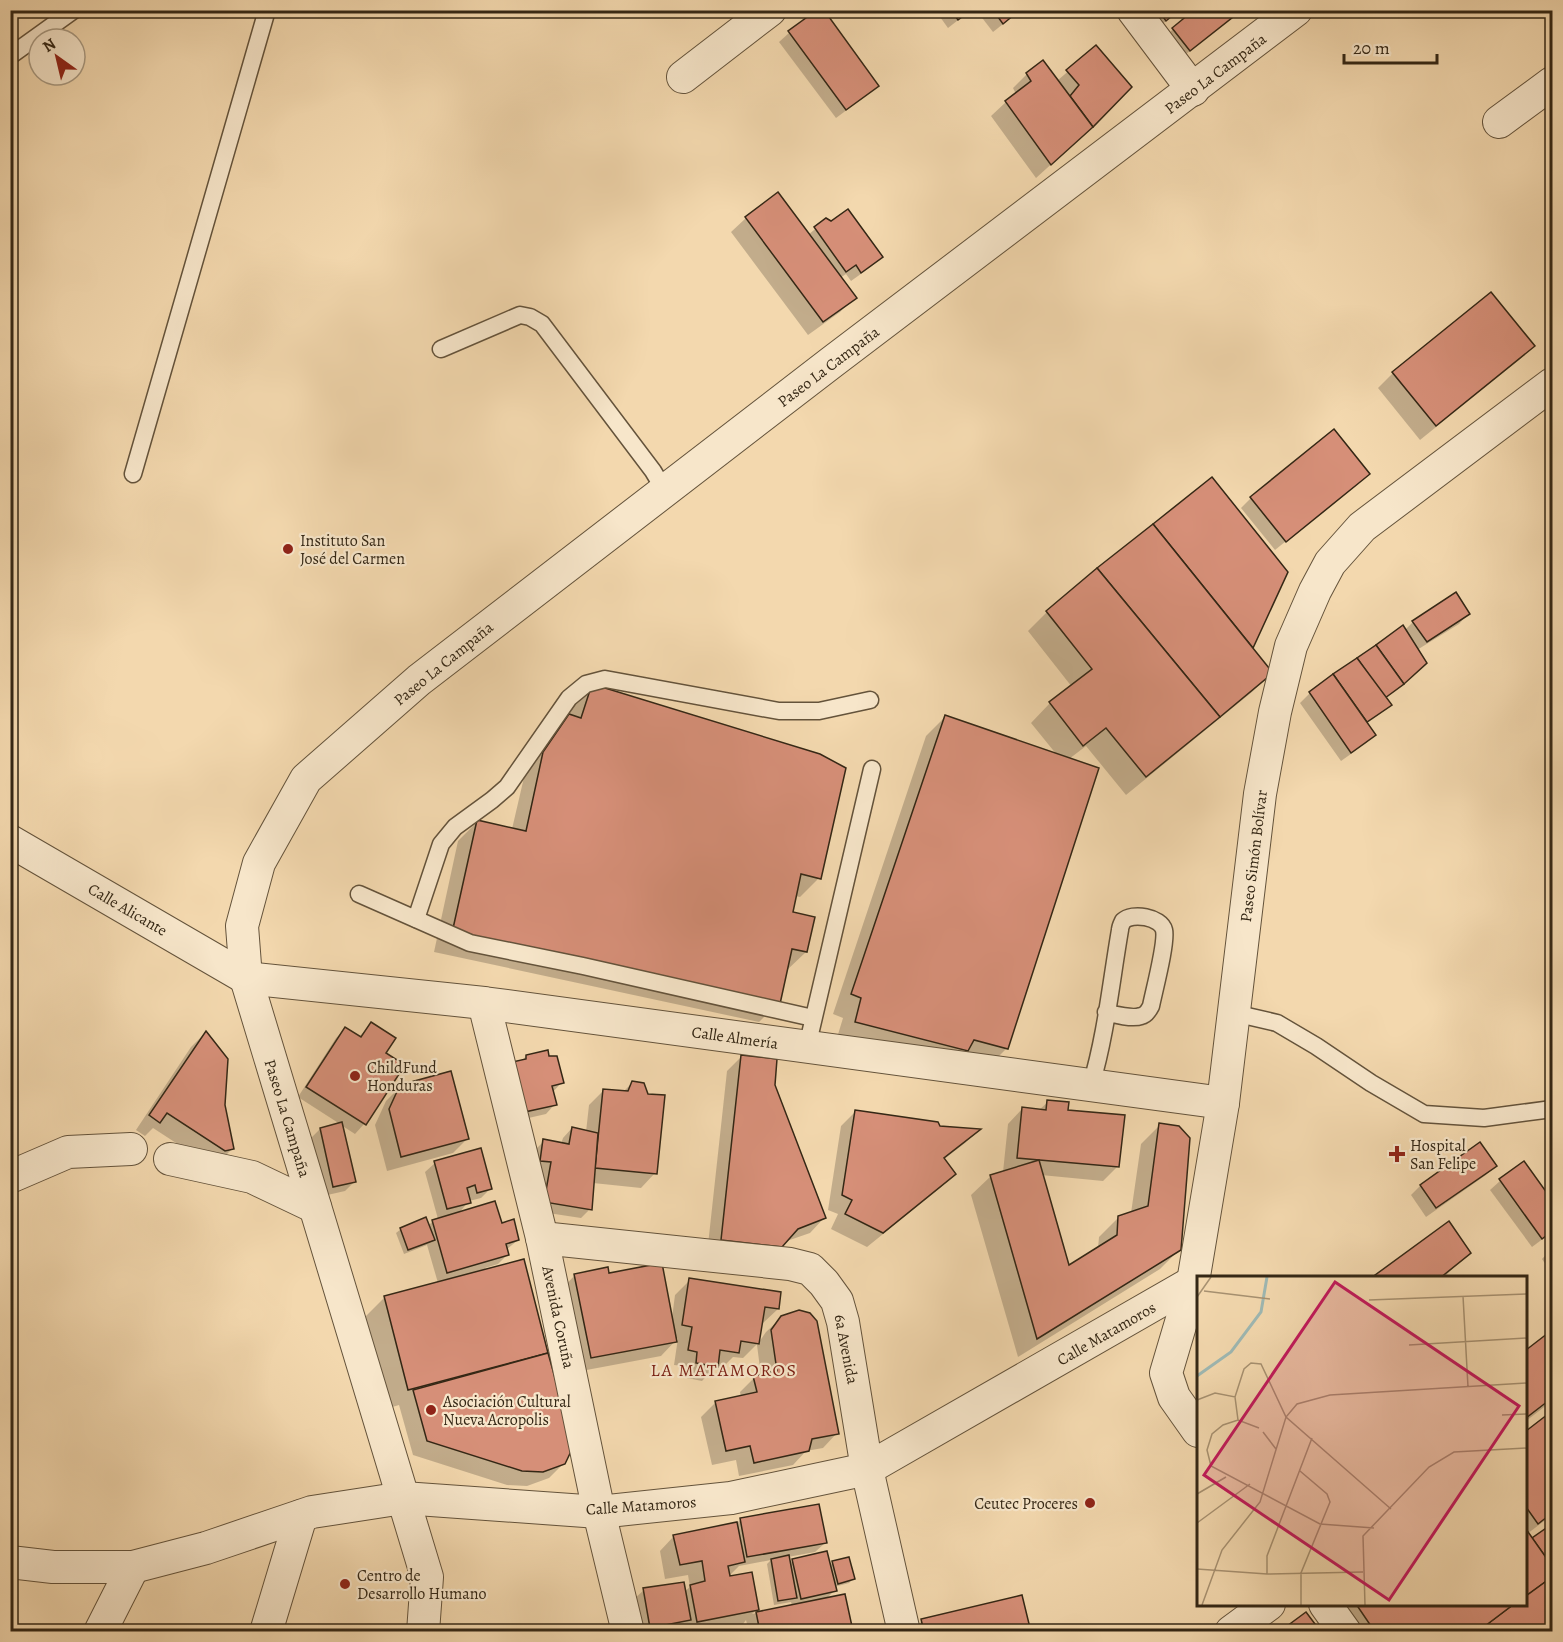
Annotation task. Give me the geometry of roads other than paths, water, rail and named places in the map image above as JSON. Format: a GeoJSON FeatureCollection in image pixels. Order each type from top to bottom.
{"type":"FeatureCollection","features":[{"type":"Feature","properties":{"kind":"street"},"geometry":{"type":"LineString","coordinates":[[683,77],[770,10]]}},
{"type":"Feature","properties":{"kind":"street"},"geometry":{"type":"LineString","coordinates":[[1133,10],[1193,90]]}},
{"type":"Feature","properties":{"kind":"street","name":"Paseo La Campaña"},"geometry":{"type":"LineString","coordinates":[[423,1632],[427,1577],[246,978],[242,926],[259,863],[306,779],[419,680],[1296,10]]}},
{"type":"Feature","properties":{"kind":"street"},"geometry":{"type":"LineString","coordinates":[[1499,122],[1552,83]]}},
{"type":"Feature","properties":{"kind":"street","name":"Paseo Simón Bolívar"},"geometry":{"type":"LineString","coordinates":[[1197,1430],[1174,1397],[1166,1373],[1193,1282],[1223,1103],[1260,794],[1275,712],[1292,646],[1315,591],[1330,563],[1362,527],[1552,384]]}},
{"type":"Feature","properties":{"kind":"street","name":"Calle Alicante"},"geometry":{"type":"LineString","coordinates":[[10,841],[246,978]]}},
{"type":"Feature","properties":{"kind":"street","name":"Calle Almería"},"geometry":{"type":"LineString","coordinates":[[246,978],[484,1003],[810,1032],[1091,1085],[1223,1103]]}},
{"type":"Feature","properties":{"kind":"street","name":"Avenida Coruña"},"geometry":{"type":"LineString","coordinates":[[484,1003],[542,1238],[599,1512],[628,1632]]}},
{"type":"Feature","properties":{"kind":"street"},"geometry":{"type":"LineString","coordinates":[[10,1177],[68,1152],[131,1149]]}},
{"type":"Feature","properties":{"kind":"street"},"geometry":{"type":"LineString","coordinates":[[170,1158],[252,1177],[315,1207]]}},
{"type":"Feature","properties":{"kind":"street","name":"6a Avenida"},"geometry":{"type":"LineString","coordinates":[[542,1238],[790,1264],[810,1269],[824,1283],[837,1301],[843,1322],[867,1469],[904,1632]]}},
{"type":"Feature","properties":{"kind":"street","name":"Calle Matamoros"},"geometry":{"type":"LineString","coordinates":[[10,1562],[53,1567],[132,1567],[206,1548],[312,1512],[403,1498],[599,1512],[730,1498],[867,1469],[1193,1282]]}},
{"type":"Feature","properties":{"kind":"street"},"geometry":{"type":"LineString","coordinates":[[266,1632],[301,1516]]}},
{"type":"Feature","properties":{"kind":"street"},"geometry":{"type":"LineString","coordinates":[[100,1632],[132,1567]]}},
{"type":"Feature","properties":{"kind":"street"},"geometry":{"type":"LineString","coordinates":[[1231,1632],[1268,1606]]}},
{"type":"Feature","properties":{"kind":"street"},"geometry":{"type":"LineString","coordinates":[[1326,1606],[1345,1632]]}},
{"type":"Feature","properties":{"kind":"lane"},"geometry":{"type":"LineString","coordinates":[[10,56],[74,10]]}},
{"type":"Feature","properties":{"kind":"lane"},"geometry":{"type":"LineString","coordinates":[[133,474],[267,10]]}},
{"type":"Feature","properties":{"kind":"lane"},"geometry":{"type":"LineString","coordinates":[[441,349],[520,315],[530,317],[542,324],[665,491]]}},
{"type":"Feature","properties":{"kind":"lane"},"geometry":{"type":"LineString","coordinates":[[416,919],[441,844],[455,828],[507,786],[569,698],[586,684],[605,679],[779,711],[819,711],[870,700]]}},
{"type":"Feature","properties":{"kind":"lane"},"geometry":{"type":"LineString","coordinates":[[359,894],[470,944],[583,966],[810,1032],[872,770]]}},
{"type":"Feature","properties":{"kind":"lane"},"geometry":{"type":"LineString","coordinates":[[1091,1085],[1099,1058],[1106,1012],[1122,922],[1130,917],[1145,916],[1158,921],[1164,930],[1164,942],[1148,1012],[1140,1017],[1116,1016],[1106,1012]]}},
{"type":"Feature","properties":{"kind":"lane"},"geometry":{"type":"LineString","coordinates":[[1233,1013],[1277,1023],[1424,1114],[1484,1118],[1552,1109]]}},
{"type":"Feature","properties":{"kind":"place","name":"Instituto San José del Carmen"},"geometry":{"type":"Point","coordinates":[288,549]}},
{"type":"Feature","properties":{"kind":"place","name":"ChildFund Honduras"},"geometry":{"type":"Point","coordinates":[355,1076]}},
{"type":"Feature","properties":{"kind":"place","name":"Hospital San Felipe"},"geometry":{"type":"Point","coordinates":[1397,1154]}},
{"type":"Feature","properties":{"kind":"place","name":"Asociación Cultural Nueva Acropolis"},"geometry":{"type":"Point","coordinates":[431,1410]}},
{"type":"Feature","properties":{"kind":"place","name":"Ceutec Proceres"},"geometry":{"type":"Point","coordinates":[1090,1503]}},
{"type":"Feature","properties":{"kind":"place","name":"Centro de Desarrollo Humano"},"geometry":{"type":"Point","coordinates":[345,1584]}},
{"type":"Feature","properties":{"kind":"district","name":"LA MATAMOROS"},"geometry":{"type":"Point","coordinates":[724,1370]}}]}
